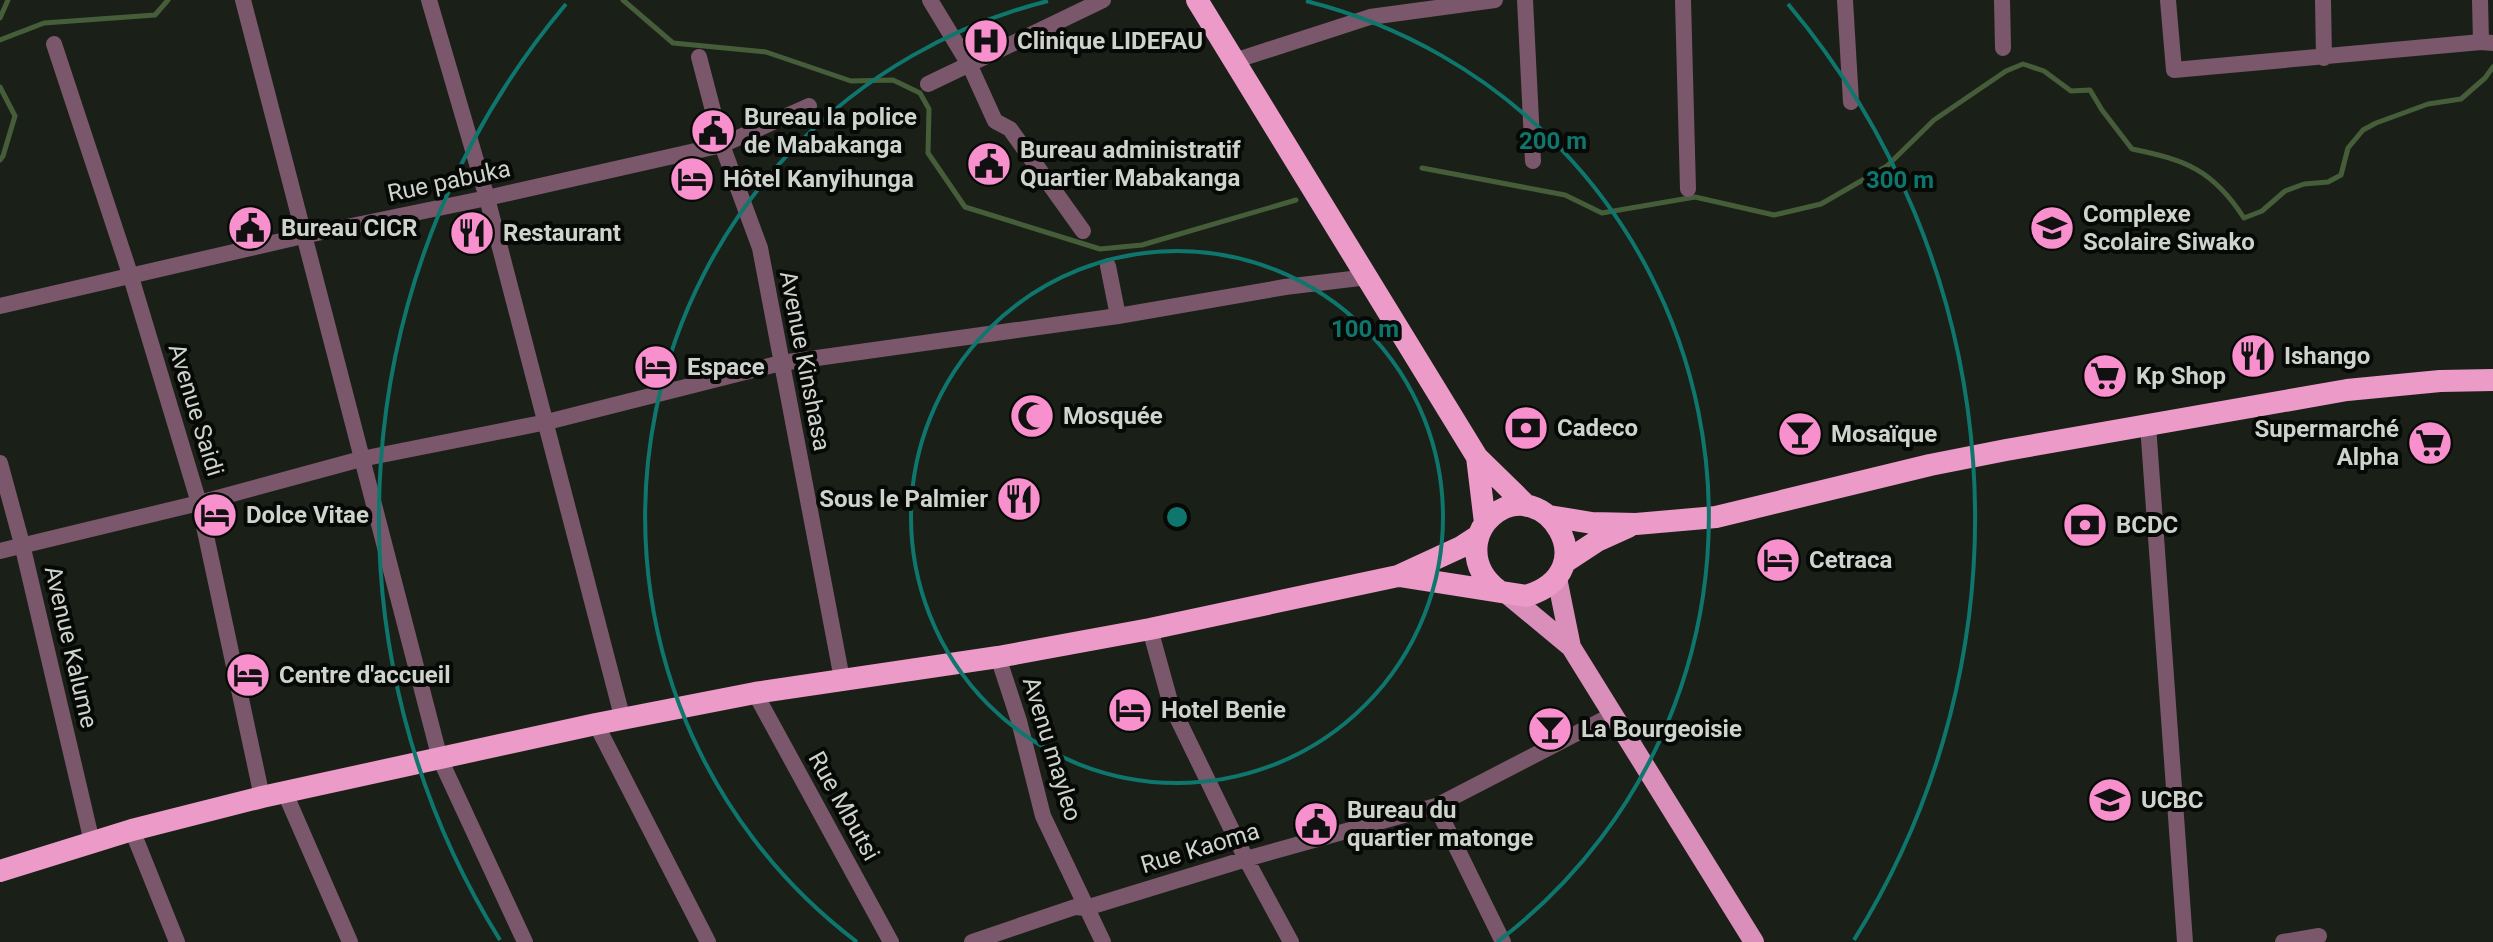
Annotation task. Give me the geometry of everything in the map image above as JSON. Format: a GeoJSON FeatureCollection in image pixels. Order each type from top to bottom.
{"type":"FeatureCollection","features":[{"type":"Feature","properties":{"kind":"highway"},"geometry":{"type":"LineString","coordinates":[[1197,0],[1477,457],[1527,506],[1549,516],[1592,523],[1636,524],[1716,517],[1930,465],[2148,425],[2347,390],[2440,381],[2493,380]]}},
{"type":"Feature","properties":{"kind":"highway"},"geometry":{"type":"LineString","coordinates":[[1477,457],[1481,530],[1475,553],[1480,569],[1502,592]]}},
{"type":"Feature","properties":{"kind":"highway"},"geometry":{"type":"LineString","coordinates":[[0,871],[132,830],[262,797],[596,724],[755,693],[998,657],[1150,629],[1398,576],[1461,547],[1496,512],[1527,506]]}},
{"type":"Feature","properties":{"kind":"highway"},"geometry":{"type":"LineString","coordinates":[[1549,516],[1560,528],[1565,544],[1561,570]]}},
{"type":"Feature","properties":{"kind":"highway"},"geometry":{"type":"LineString","coordinates":[[1398,576],[1526,596],[1543,590],[1561,570],[1597,541],[1636,524]]}},
{"type":"Feature","properties":{"kind":"main road"},"geometry":{"type":"LineString","coordinates":[[1561,570],[1571,647]]}},
{"type":"Feature","properties":{"kind":"main road"},"geometry":{"type":"LineString","coordinates":[[1502,592],[1571,647],[1754,942]]}},
{"type":"Feature","properties":{"kind":"street"},"geometry":{"type":"LineString","coordinates":[[243,0],[440,759],[523,942]]}},
{"type":"Feature","properties":{"kind":"street"},"geometry":{"type":"LineString","coordinates":[[429,0],[487,198],[623,720]]}},
{"type":"Feature","properties":{"kind":"street"},"geometry":{"type":"LineString","coordinates":[[930,0],[970,66],[995,121],[1010,129],[1083,231]]}},
{"type":"Feature","properties":{"kind":"street"},"geometry":{"type":"LineString","coordinates":[[928,84],[1103,0]]}},
{"type":"Feature","properties":{"kind":"street"},"geometry":{"type":"LineString","coordinates":[[1234,61],[1370,8],[1495,0]]}},
{"type":"Feature","properties":{"kind":"street"},"geometry":{"type":"LineString","coordinates":[[1525,0],[1533,161]]}},
{"type":"Feature","properties":{"kind":"street"},"geometry":{"type":"LineString","coordinates":[[1683,0],[1688,189]]}},
{"type":"Feature","properties":{"kind":"street"},"geometry":{"type":"LineString","coordinates":[[1845,0],[1851,102]]}},
{"type":"Feature","properties":{"kind":"street"},"geometry":{"type":"LineString","coordinates":[[2002,0],[2003,48]]}},
{"type":"Feature","properties":{"kind":"street"},"geometry":{"type":"LineString","coordinates":[[2168,0],[2174,70],[2487,42],[2480,0]]}},
{"type":"Feature","properties":{"kind":"street"},"geometry":{"type":"LineString","coordinates":[[2323,0],[2324,58]]}},
{"type":"Feature","properties":{"kind":"street","name":"Avenue Saidi"},"geometry":{"type":"LineString","coordinates":[[54,44],[131,277],[199,503],[262,797]]}},
{"type":"Feature","properties":{"kind":"street","name":"Avenue Kinshasa"},"geometry":{"type":"LineString","coordinates":[[699,57],[722,145],[760,248],[842,679]]}},
{"type":"Feature","properties":{"kind":"street","name":"Rue pabuka"},"geometry":{"type":"LineString","coordinates":[[0,306],[722,145],[809,106]]}},
{"type":"Feature","properties":{"kind":"street"},"geometry":{"type":"LineString","coordinates":[[1108,266],[1118,316]]}},
{"type":"Feature","properties":{"kind":"street"},"geometry":{"type":"LineString","coordinates":[[0,551],[199,503],[361,459],[547,422],[781,363],[1368,277]]}},
{"type":"Feature","properties":{"kind":"street"},"geometry":{"type":"LineString","coordinates":[[2148,425],[2185,942]]}},
{"type":"Feature","properties":{"kind":"street","name":"Avenue Kalume"},"geometry":{"type":"LineString","coordinates":[[0,463],[92,842]]}},
{"type":"Feature","properties":{"kind":"street"},"geometry":{"type":"LineString","coordinates":[[1150,629],[1171,705],[1246,859],[1291,942]]}},
{"type":"Feature","properties":{"kind":"street","name":"Avenu mayleo"},"geometry":{"type":"LineString","coordinates":[[998,657],[1019,721],[1043,816],[1103,942]]}},
{"type":"Feature","properties":{"kind":"street","name":"Rue Mbutsi"},"geometry":{"type":"LineString","coordinates":[[755,693],[891,942]]}},
{"type":"Feature","properties":{"kind":"street","name":"Rue Kaoma"},"geometry":{"type":"LineString","coordinates":[[972,942],[1075,907],[1086,908],[1436,806],[1614,714]]}},
{"type":"Feature","properties":{"kind":"street"},"geometry":{"type":"LineString","coordinates":[[596,724],[708,942]]}},
{"type":"Feature","properties":{"kind":"street"},"geometry":{"type":"LineString","coordinates":[[285,793],[350,942]]}},
{"type":"Feature","properties":{"kind":"street"},"geometry":{"type":"LineString","coordinates":[[1436,806],[1503,942]]}},
{"type":"Feature","properties":{"kind":"street"},"geometry":{"type":"LineString","coordinates":[[132,830],[177,942]]}},
{"type":"Feature","properties":{"kind":"street"},"geometry":{"type":"LineString","coordinates":[[2283,942],[2319,936]]}},
{"type":"Feature","properties":{"kind":"waterway"},"geometry":{"type":"LineString","coordinates":[[0,18],[8,0]]}},
{"type":"Feature","properties":{"kind":"waterway"},"geometry":{"type":"LineString","coordinates":[[0,40],[44,23],[155,15],[168,0]]}},
{"type":"Feature","properties":{"kind":"waterway"},"geometry":{"type":"LineString","coordinates":[[623,0],[673,43],[766,52],[851,81],[893,80],[920,93],[929,109],[928,153],[965,207],[1100,249],[1142,245],[1296,200]]}},
{"type":"Feature","properties":{"kind":"waterway"},"geometry":{"type":"LineString","coordinates":[[1422,168],[1565,195],[1602,213],[1695,197],[1774,215],[1821,204],[1887,166],[1934,120],[2006,71],[2023,64],[2044,71],[2071,91],[2090,90],[2132,149],[2168,158],[2197,170],[2221,189],[2244,218],[2262,211],[2285,191],[2304,184],[2328,182],[2341,175],[2348,148],[2363,130],[2428,104],[2461,99],[2493,67]]}},
{"type":"Feature","properties":{"kind":"waterway"},"geometry":{"type":"LineString","coordinates":[[0,87],[15,116],[0,160]]}},
{"type":"Feature","properties":{"kind":"place","name":"Clinique LIDEFAU"},"geometry":{"type":"Point","coordinates":[986,41]}},
{"type":"Feature","properties":{"kind":"place","name":"Bureau la police de Mabakanga"},"geometry":{"type":"Point","coordinates":[713,131]}},
{"type":"Feature","properties":{"kind":"place","name":"Bureau administratif Quartier Mabakanga"},"geometry":{"type":"Point","coordinates":[989,164]}},
{"type":"Feature","properties":{"kind":"place","name":"Hôtel Kanyihunga"},"geometry":{"type":"Point","coordinates":[692,179]}},
{"type":"Feature","properties":{"kind":"place","name":"Bureau CICR"},"geometry":{"type":"Point","coordinates":[250,228]}},
{"type":"Feature","properties":{"kind":"place","name":"Complexe Scolaire Siwako"},"geometry":{"type":"Point","coordinates":[2052,228]}},
{"type":"Feature","properties":{"kind":"place","name":"Restaurant"},"geometry":{"type":"Point","coordinates":[472,233]}},
{"type":"Feature","properties":{"kind":"place","name":"Ishango"},"geometry":{"type":"Point","coordinates":[2253,356]}},
{"type":"Feature","properties":{"kind":"place","name":"Espace"},"geometry":{"type":"Point","coordinates":[656,367]}},
{"type":"Feature","properties":{"kind":"place","name":"Kp Shop"},"geometry":{"type":"Point","coordinates":[2105,376]}},
{"type":"Feature","properties":{"kind":"place","name":"Mosquée"},"geometry":{"type":"Point","coordinates":[1032,416]}},
{"type":"Feature","properties":{"kind":"place","name":"Cadeco"},"geometry":{"type":"Point","coordinates":[1526,428]}},
{"type":"Feature","properties":{"kind":"place","name":"Mosaïque"},"geometry":{"type":"Point","coordinates":[1800,434]}},
{"type":"Feature","properties":{"kind":"place","name":"Supermarché Alpha"},"geometry":{"type":"Point","coordinates":[2430,443]}},
{"type":"Feature","properties":{"kind":"place","name":"Sous le Palmier"},"geometry":{"type":"Point","coordinates":[1019,499]}},
{"type":"Feature","properties":{"kind":"place","name":"Dolce Vitae"},"geometry":{"type":"Point","coordinates":[215,515]}},
{"type":"Feature","properties":{"kind":"place","name":"BCDC"},"geometry":{"type":"Point","coordinates":[2085,525]}},
{"type":"Feature","properties":{"kind":"place","name":"Cetraca"},"geometry":{"type":"Point","coordinates":[1778,560]}},
{"type":"Feature","properties":{"kind":"place","name":"Centre d'accueil"},"geometry":{"type":"Point","coordinates":[248,675]}},
{"type":"Feature","properties":{"kind":"place","name":"Hotel Benie"},"geometry":{"type":"Point","coordinates":[1130,710]}},
{"type":"Feature","properties":{"kind":"place","name":"La Bourgeoisie"},"geometry":{"type":"Point","coordinates":[1550,729]}},
{"type":"Feature","properties":{"kind":"place","name":"UCBC"},"geometry":{"type":"Point","coordinates":[2110,800]}},
{"type":"Feature","properties":{"kind":"place","name":"Bureau du quartier matonge"},"geometry":{"type":"Point","coordinates":[1316,824]}}]}
